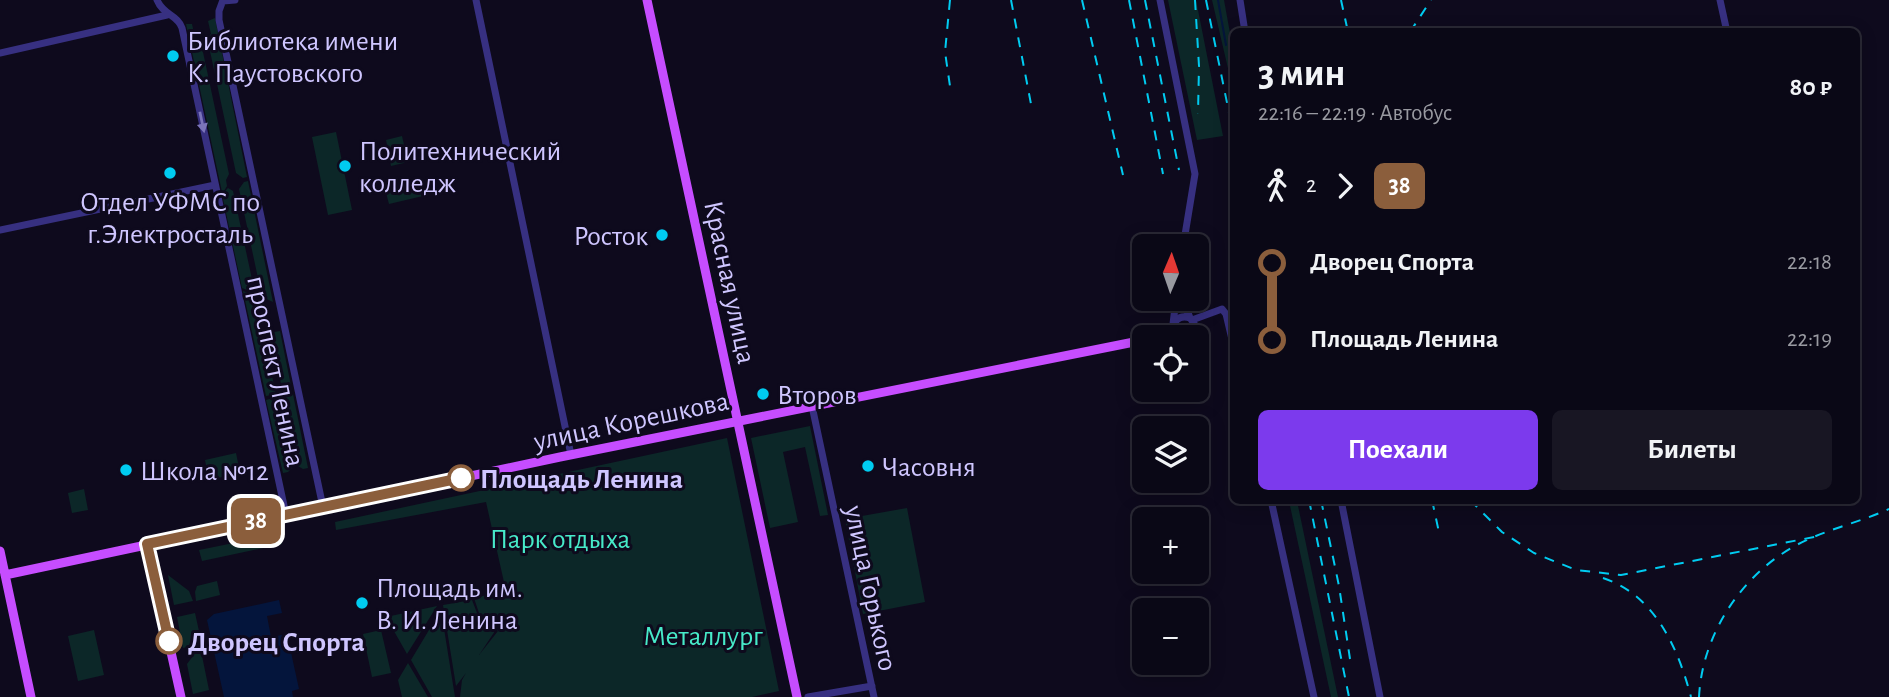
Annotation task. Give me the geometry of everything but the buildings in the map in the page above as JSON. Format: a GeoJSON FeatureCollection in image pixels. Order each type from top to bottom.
{"type":"FeatureCollection","features":[{"type":"Feature","properties":{"kind":"main road","name":"Красная улица"},"geometry":{"type":"LineString","coordinates":[[647,0],[797,697]]}},
{"type":"Feature","properties":{"kind":"main road","name":"улица Корешкова"},"geometry":{"type":"LineString","coordinates":[[5,575],[812,406],[846,395],[1132,342]]}},
{"type":"Feature","properties":{"kind":"main road"},"geometry":{"type":"LineString","coordinates":[[147,544],[181,697]]}},
{"type":"Feature","properties":{"kind":"main road"},"geometry":{"type":"LineString","coordinates":[[0,551],[31,697]]}},
{"type":"Feature","properties":{"kind":"street","name":"проспект Ленина"},"geometry":{"type":"LineString","coordinates":[[157,0],[167,15],[177,20],[182,29],[286,515]]}},
{"type":"Feature","properties":{"kind":"street","name":"проспект Ленина"},"geometry":{"type":"LineString","coordinates":[[223,0],[219,20],[323,507]]}},
{"type":"Feature","properties":{"kind":"street"},"geometry":{"type":"LineString","coordinates":[[223,0],[235,0]]}},
{"type":"Feature","properties":{"kind":"street"},"geometry":{"type":"LineString","coordinates":[[476,0],[571,455]]}},
{"type":"Feature","properties":{"kind":"street"},"geometry":{"type":"LineString","coordinates":[[1160,0],[1195,174],[1185,234]]}},
{"type":"Feature","properties":{"kind":"street"},"geometry":{"type":"LineString","coordinates":[[1240,0],[1244,28]]}},
{"type":"Feature","properties":{"kind":"street"},"geometry":{"type":"LineString","coordinates":[[1720,0],[1726,28]]}},
{"type":"Feature","properties":{"kind":"street"},"geometry":{"type":"LineString","coordinates":[[0,53],[167,15]]}},
{"type":"Feature","properties":{"kind":"street"},"geometry":{"type":"LineString","coordinates":[[0,230],[215,185]]}},
{"type":"Feature","properties":{"kind":"street"},"geometry":{"type":"LineString","coordinates":[[1178,325],[1181,317],[1191,319],[1222,309],[1226,314],[1230,332]]}},
{"type":"Feature","properties":{"kind":"street"},"geometry":{"type":"LineString","coordinates":[[1188,312],[1194,325]]}},
{"type":"Feature","properties":{"kind":"street","name":"улица Горького"},"geometry":{"type":"LineString","coordinates":[[812,406],[874,697]]}},
{"type":"Feature","properties":{"kind":"street"},"geometry":{"type":"LineString","coordinates":[[1271,504],[1314,697]]}},
{"type":"Feature","properties":{"kind":"street"},"geometry":{"type":"LineString","coordinates":[[1342,504],[1380,697]]}},
{"type":"Feature","properties":{"kind":"street"},"geometry":{"type":"LineString","coordinates":[[808,697],[872,686]]}},
{"type":"Feature","properties":{"kind":"green space"},"geometry":{"type":"Polygon","coordinates":[[[1168,0],[1196,0],[1223,136],[1197,140],[1168,0]]]}},
{"type":"Feature","properties":{"kind":"green space"},"geometry":{"type":"Polygon","coordinates":[[[1212,0],[1224,0],[1230,33],[1230,77],[1212,0]]]}},
{"type":"Feature","properties":{"kind":"green space"},"geometry":{"type":"Polygon","coordinates":[[[215,18],[247,177],[243,178],[236,173],[207,37],[211,34],[208,21],[215,18]]]}},
{"type":"Feature","properties":{"kind":"green space"},"geometry":{"type":"Polygon","coordinates":[[[186,24],[192,24],[195,38],[200,38],[229,174],[227,186],[222,192],[186,24]]]}},
{"type":"Feature","properties":{"kind":"green space"},"geometry":{"type":"Polygon","coordinates":[[[336,132],[352,210],[328,215],[312,137],[336,132]]]}},
{"type":"Feature","properties":{"kind":"green space"},"geometry":{"type":"Polygon","coordinates":[[[402,136],[408,162],[391,166],[386,140],[402,136]]]}},
{"type":"Feature","properties":{"kind":"green space"},"geometry":{"type":"Polygon","coordinates":[[[248,181],[273,302],[262,297],[239,189],[248,181]]]}},
{"type":"Feature","properties":{"kind":"green space"},"geometry":{"type":"Polygon","coordinates":[[[419,181],[423,196],[389,204],[385,189],[419,181]]]}},
{"type":"Feature","properties":{"kind":"green space"},"geometry":{"type":"Polygon","coordinates":[[[228,188],[233,191],[255,293],[242,288],[222,194],[228,188]]]}},
{"type":"Feature","properties":{"kind":"green space"},"geometry":{"type":"Polygon","coordinates":[[[243,291],[255,296],[261,325],[258,334],[264,340],[276,394],[266,396],[243,291]]]}},
{"type":"Feature","properties":{"kind":"green space"},"geometry":{"type":"Polygon","coordinates":[[[280,331],[292,391],[283,393],[271,338],[274,332],[280,331]]]}},
{"type":"Feature","properties":{"kind":"green space"},"geometry":{"type":"Polygon","coordinates":[[[293,394],[308,468],[303,469],[298,466],[283,396],[293,394]]]}},
{"type":"Feature","properties":{"kind":"green space"},"geometry":{"type":"Polygon","coordinates":[[[277,397],[292,468],[283,473],[266,400],[277,397]]]}},
{"type":"Feature","properties":{"kind":"green space"},"geometry":{"type":"Polygon","coordinates":[[[810,426],[828,515],[820,516],[805,447],[783,452],[798,522],[770,528],[751,438],[810,426]]]}},
{"type":"Feature","properties":{"kind":"green space"},"geometry":{"type":"Polygon","coordinates":[[[727,438],[779,691],[752,697],[460,697],[462,680],[466,673],[456,686],[443,605],[472,600],[477,613],[495,631],[479,655],[498,631],[479,613],[474,598],[506,591],[486,502],[336,530],[335,522],[727,438]]]}},
{"type":"Feature","properties":{"kind":"green space"},"geometry":{"type":"Polygon","coordinates":[[[236,453],[240,473],[209,480],[205,460],[236,453]]]}},
{"type":"Feature","properties":{"kind":"green space"},"geometry":{"type":"Polygon","coordinates":[[[84,489],[88,510],[72,513],[68,493],[84,489]]]}},
{"type":"Feature","properties":{"kind":"green space"},"geometry":{"type":"Polygon","coordinates":[[[1290,504],[1298,504],[1338,697],[1331,697],[1290,504]]]}},
{"type":"Feature","properties":{"kind":"green space"},"geometry":{"type":"Polygon","coordinates":[[[907,508],[925,602],[863,614],[845,519],[907,508]]]}},
{"type":"Feature","properties":{"kind":"green space"},"geometry":{"type":"Polygon","coordinates":[[[279,534],[282,544],[202,561],[199,550],[279,534]]]}},
{"type":"Feature","properties":{"kind":"green space"},"geometry":{"type":"Polygon","coordinates":[[[168,575],[189,591],[193,601],[174,605],[168,575]]]}},
{"type":"Feature","properties":{"kind":"green space"},"geometry":{"type":"Polygon","coordinates":[[[217,581],[220,595],[196,601],[197,586],[217,581]]]}},
{"type":"Feature","properties":{"kind":"green space"},"geometry":{"type":"Polygon","coordinates":[[[437,606],[407,654],[386,617],[437,606]]]}},
{"type":"Feature","properties":{"kind":"green space"},"geometry":{"type":"Polygon","coordinates":[[[441,610],[455,697],[432,697],[411,660],[441,610]]]}},
{"type":"Feature","properties":{"kind":"green space"},"geometry":{"type":"Polygon","coordinates":[[[195,613],[201,640],[195,641],[196,645],[183,648],[177,617],[195,613]]]}},
{"type":"Feature","properties":{"kind":"green space"},"geometry":{"type":"Polygon","coordinates":[[[94,630],[104,675],[78,681],[68,636],[94,630]]]}},
{"type":"Feature","properties":{"kind":"green space"},"geometry":{"type":"Polygon","coordinates":[[[381,630],[391,673],[372,677],[363,634],[381,630]]]}},
{"type":"Feature","properties":{"kind":"green space"},"geometry":{"type":"Polygon","coordinates":[[[201,651],[209,690],[193,694],[187,664],[193,653],[201,651]]]}},
{"type":"Feature","properties":{"kind":"green space"},"geometry":{"type":"Polygon","coordinates":[[[408,663],[428,697],[402,697],[398,680],[408,663]]]}},
{"type":"Feature","properties":{"kind":"water"},"geometry":{"type":"Polygon","coordinates":[[[279,600],[282,613],[267,616],[271,637],[287,634],[299,689],[292,691],[293,697],[224,697],[207,620],[214,614],[279,600]]]}},
{"type":"Feature","properties":{"kind":"waterway"},"geometry":{"type":"LineString","coordinates":[[1218,0],[1226,45]]}},
{"type":"Feature","properties":{"kind":"railway"},"geometry":{"type":"LineString","coordinates":[[950,0],[945,52],[951,93]]}},
{"type":"Feature","properties":{"kind":"railway"},"geometry":{"type":"LineString","coordinates":[[1011,0],[1031,104]]}},
{"type":"Feature","properties":{"kind":"railway"},"geometry":{"type":"LineString","coordinates":[[1082,0],[1123,175]]}},
{"type":"Feature","properties":{"kind":"railway"},"geometry":{"type":"LineString","coordinates":[[1129,0],[1163,174]]}},
{"type":"Feature","properties":{"kind":"railway"},"geometry":{"type":"LineString","coordinates":[[1145,0],[1179,170]]}},
{"type":"Feature","properties":{"kind":"railway"},"geometry":{"type":"LineString","coordinates":[[1195,0],[1199,66],[1198,114]]}},
{"type":"Feature","properties":{"kind":"railway"},"geometry":{"type":"LineString","coordinates":[[1206,0],[1230,117]]}},
{"type":"Feature","properties":{"kind":"railway"},"geometry":{"type":"LineString","coordinates":[[1341,0],[1347,28]]}},
{"type":"Feature","properties":{"kind":"railway"},"geometry":{"type":"LineString","coordinates":[[1413,28],[1431,0]]}},
{"type":"Feature","properties":{"kind":"railway"},"geometry":{"type":"LineString","coordinates":[[1310,504],[1349,697]]}},
{"type":"Feature","properties":{"kind":"railway"},"geometry":{"type":"LineString","coordinates":[[1322,504],[1339,586],[1350,659]]}},
{"type":"Feature","properties":{"kind":"railway"},"geometry":{"type":"LineString","coordinates":[[1433,504],[1440,537]]}},
{"type":"Feature","properties":{"kind":"railway"},"geometry":{"type":"LineString","coordinates":[[1474,504],[1502,532],[1534,553],[1576,570],[1621,575],[1819,536]]}},
{"type":"Feature","properties":{"kind":"railway"},"geometry":{"type":"LineString","coordinates":[[1699,697],[1702,674],[1716,631],[1727,610],[1756,575],[1804,541],[1889,509]]}},
{"type":"Feature","properties":{"kind":"railway"},"geometry":{"type":"LineString","coordinates":[[1603,578],[1637,597],[1662,625],[1679,660],[1691,697]]}},
{"type":"Feature","properties":{"kind":"bus line","name":"38"},"geometry":{"type":"LineString","coordinates":[[169,641],[147,544],[461,478]]}},
{"type":"Feature","properties":{"kind":"place","name":"Библиотека имени К. Паустовского"},"geometry":{"type":"Point","coordinates":[173,56]}},
{"type":"Feature","properties":{"kind":"place","name":"Политехнический колледж"},"geometry":{"type":"Point","coordinates":[345,166]}},
{"type":"Feature","properties":{"kind":"place","name":"Отдел УФМС по г.Электросталь"},"geometry":{"type":"Point","coordinates":[170,173]}},
{"type":"Feature","properties":{"kind":"place","name":"Росток"},"geometry":{"type":"Point","coordinates":[662,235]}},
{"type":"Feature","properties":{"kind":"place","name":"Второв"},"geometry":{"type":"Point","coordinates":[763,394]}},
{"type":"Feature","properties":{"kind":"place","name":"Часовня"},"geometry":{"type":"Point","coordinates":[868,466]}},
{"type":"Feature","properties":{"kind":"place","name":"Школа №12"},"geometry":{"type":"Point","coordinates":[126,470]}},
{"type":"Feature","properties":{"kind":"place","name":"Площадь Ленина"},"geometry":{"type":"Point","coordinates":[461,478]}},
{"type":"Feature","properties":{"kind":"place","name":"Площадь им. В. И. Ленина"},"geometry":{"type":"Point","coordinates":[362,603]}},
{"type":"Feature","properties":{"kind":"place","name":"Дворец Спорта"},"geometry":{"type":"Point","coordinates":[169,641]}},
{"type":"Feature","properties":{"kind":"park label","name":"Парк отдыха"},"geometry":{"type":"Point","coordinates":[560,538]}},
{"type":"Feature","properties":{"kind":"park label","name":"Металлург"},"geometry":{"type":"Point","coordinates":[703,635]}}]}
